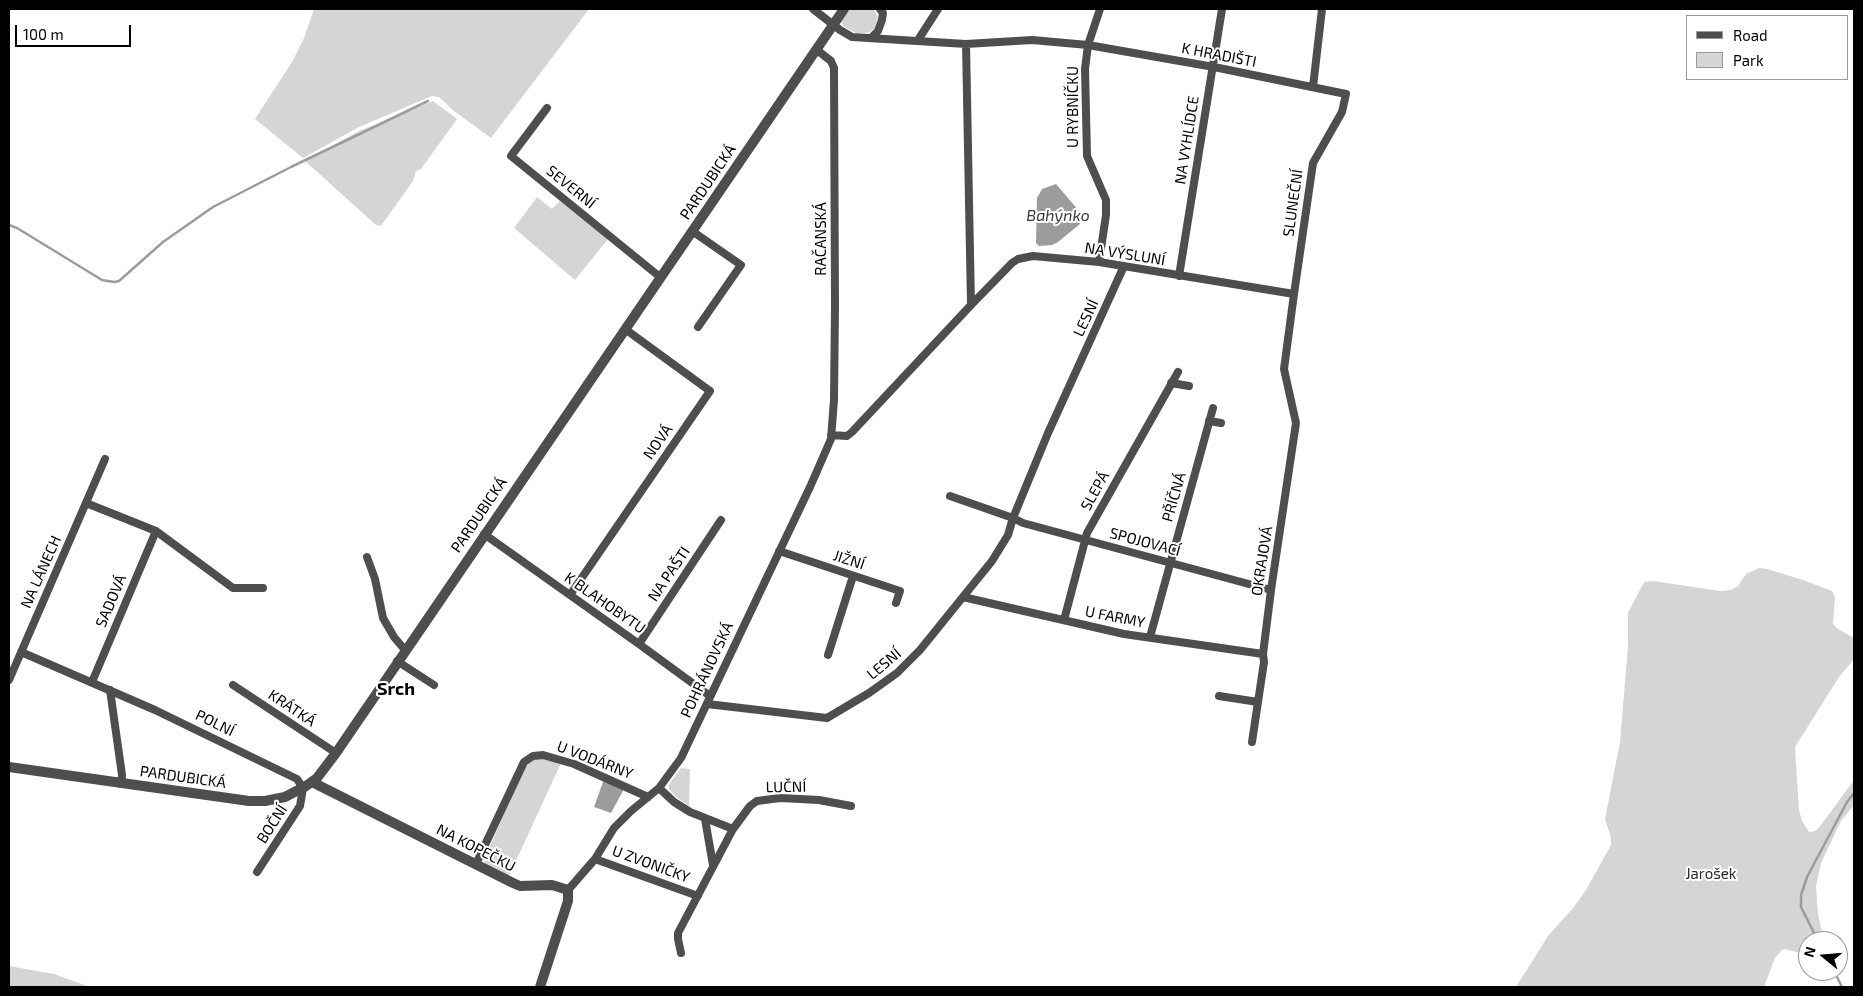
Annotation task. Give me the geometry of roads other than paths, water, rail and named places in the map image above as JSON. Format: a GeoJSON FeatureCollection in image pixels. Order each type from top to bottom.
{"type":"FeatureCollection","features":[{"type":"Feature","properties":{"kind":"street"},"geometry":{"type":"LineString","coordinates":[[813,9],[852,37],[966,44],[1032,40],[1088,45]]}},
{"type":"Feature","properties":{"kind":"street","name":"PARDUBICKÁ"},"geometry":{"type":"LineString","coordinates":[[9,767],[121,784],[258,801],[285,797],[312,782],[336,753],[397,661],[844,9]]}},
{"type":"Feature","properties":{"kind":"street"},"geometry":{"type":"LineString","coordinates":[[871,38],[878,30],[882,20],[883,13],[880,9]]}},
{"type":"Feature","properties":{"kind":"street"},"geometry":{"type":"LineString","coordinates":[[918,40],[938,9]]}},
{"type":"Feature","properties":{"kind":"street","name":"U RYBNÍČKU"},"geometry":{"type":"LineString","coordinates":[[1099,262],[1106,215],[1106,200],[1087,156],[1085,69],[1088,45],[1100,9]]}},
{"type":"Feature","properties":{"kind":"street","name":"NA VYHLÍDCE"},"geometry":{"type":"LineString","coordinates":[[1179,276],[1222,9]]}},
{"type":"Feature","properties":{"kind":"street"},"geometry":{"type":"LineString","coordinates":[[1313,87],[1322,9]]}},
{"type":"Feature","properties":{"kind":"street"},"geometry":{"type":"LineString","coordinates":[[966,44],[971,305]]}},
{"type":"Feature","properties":{"kind":"street","name":"K HRADIŠTI"},"geometry":{"type":"LineString","coordinates":[[1088,45],[1214,67],[1346,94]]}},
{"type":"Feature","properties":{"kind":"street","name":"RAČANSKÁ"},"geometry":{"type":"LineString","coordinates":[[817,50],[831,61],[834,68],[835,306],[832,436]]}},
{"type":"Feature","properties":{"kind":"street","name":"SLUNEČNÍ"},"geometry":{"type":"LineString","coordinates":[[1290,472],[1296,423],[1284,369],[1313,163],[1342,112],[1346,94]]}},
{"type":"Feature","properties":{"kind":"street","name":"SEVERNÍ"},"geometry":{"type":"LineString","coordinates":[[547,108],[511,156],[660,277]]}},
{"type":"Feature","properties":{"kind":"street"},"geometry":{"type":"LineString","coordinates":[[692,232],[741,265],[698,327]]}},
{"type":"Feature","properties":{"kind":"street","name":"NA VÝSLUNÍ"},"geometry":{"type":"LineString","coordinates":[[832,436],[846,436],[852,432],[971,305],[1018,259],[1033,256],[1099,262],[1294,294]]}},
{"type":"Feature","properties":{"kind":"street","name":"LESNÍ"},"geometry":{"type":"LineString","coordinates":[[708,700],[827,718],[869,693],[897,673],[920,650],[992,560],[1008,535],[1013,518],[1048,433],[1124,266]]}},
{"type":"Feature","properties":{"kind":"street","name":"NOVÁ"},"geometry":{"type":"LineString","coordinates":[[570,595],[710,391],[625,330]]}},
{"type":"Feature","properties":{"kind":"street","name":"SLEPÁ"},"geometry":{"type":"LineString","coordinates":[[1064,620],[1087,534],[1178,372]]}},
{"type":"Feature","properties":{"kind":"street"},"geometry":{"type":"LineString","coordinates":[[1171,383],[1189,386]]}},
{"type":"Feature","properties":{"kind":"street","name":"PŘÍČNÁ"},"geometry":{"type":"LineString","coordinates":[[1150,637],[1213,408]]}},
{"type":"Feature","properties":{"kind":"street"},"geometry":{"type":"LineString","coordinates":[[1209,421],[1221,424]]}},
{"type":"Feature","properties":{"kind":"street","name":"POHRÁNOVSKÁ"},"geometry":{"type":"LineString","coordinates":[[568,890],[595,859],[606,839],[619,822],[659,788],[681,758],[823,459],[832,436]]}},
{"type":"Feature","properties":{"kind":"street","name":"NA LÁNECH"},"geometry":{"type":"LineString","coordinates":[[9,680],[105,459]]}},
{"type":"Feature","properties":{"kind":"street","name":"OKRAJOVÁ"},"geometry":{"type":"LineString","coordinates":[[1252,742],[1264,662],[1263,654],[1271,590],[1290,472]]}},
{"type":"Feature","properties":{"kind":"street"},"geometry":{"type":"LineString","coordinates":[[950,496],[1013,518]]}},
{"type":"Feature","properties":{"kind":"street"},"geometry":{"type":"LineString","coordinates":[[86,503],[156,532],[233,588],[264,588]]}},
{"type":"Feature","properties":{"kind":"street","name":"SPOJOVACÍ"},"geometry":{"type":"LineString","coordinates":[[1013,518],[1024,523],[1271,590]]}},
{"type":"Feature","properties":{"kind":"street","name":"NA PAŠTI"},"geometry":{"type":"LineString","coordinates":[[639,644],[721,520]]}},
{"type":"Feature","properties":{"kind":"street","name":"SADOVÁ"},"geometry":{"type":"LineString","coordinates":[[92,682],[156,532]]}},
{"type":"Feature","properties":{"kind":"street","name":"K BLAHOBYTU"},"geometry":{"type":"LineString","coordinates":[[484,534],[639,644],[708,700]]}},
{"type":"Feature","properties":{"kind":"street","name":"JIŽNÍ"},"geometry":{"type":"LineString","coordinates":[[779,552],[900,591],[896,603]]}},
{"type":"Feature","properties":{"kind":"street"},"geometry":{"type":"LineString","coordinates":[[367,557],[375,579],[384,618],[394,637],[405,650]]}},
{"type":"Feature","properties":{"kind":"street"},"geometry":{"type":"LineString","coordinates":[[828,654],[853,576]]}},
{"type":"Feature","properties":{"kind":"street","name":"U FARMY"},"geometry":{"type":"LineString","coordinates":[[963,597],[1124,634],[1263,654]]}},
{"type":"Feature","properties":{"kind":"street","name":"POLNÍ"},"geometry":{"type":"LineString","coordinates":[[21,652],[155,710],[297,779],[303,788]]}},
{"type":"Feature","properties":{"kind":"street"},"geometry":{"type":"LineString","coordinates":[[397,661],[434,684]]}},
{"type":"Feature","properties":{"kind":"street","name":"KRÁTKÁ"},"geometry":{"type":"LineString","coordinates":[[234,685],[336,753]]}},
{"type":"Feature","properties":{"kind":"street"},"geometry":{"type":"LineString","coordinates":[[110,690],[122,775],[121,784]]}},
{"type":"Feature","properties":{"kind":"street"},"geometry":{"type":"LineString","coordinates":[[1219,696],[1258,702]]}},
{"type":"Feature","properties":{"kind":"street","name":"U VODÁRNY"},"geometry":{"type":"LineString","coordinates":[[476,864],[524,762],[533,756],[544,756],[574,764],[648,798]]}},
{"type":"Feature","properties":{"kind":"street","name":"NA KOPEČKU"},"geometry":{"type":"LineString","coordinates":[[312,782],[520,886],[552,885],[568,890]]}},
{"type":"Feature","properties":{"kind":"street","name":"BOČNÍ"},"geometry":{"type":"LineString","coordinates":[[256,872],[300,806],[303,788]]}},
{"type":"Feature","properties":{"kind":"street"},"geometry":{"type":"LineString","coordinates":[[659,788],[682,808],[733,829]]}},
{"type":"Feature","properties":{"kind":"street","name":"LUČNÍ"},"geometry":{"type":"LineString","coordinates":[[733,829],[750,806],[756,802],[780,798],[819,800],[851,806]]}},
{"type":"Feature","properties":{"kind":"street","name":"U ZVONIČKY"},"geometry":{"type":"LineString","coordinates":[[705,819],[713,865]]}},
{"type":"Feature","properties":{"kind":"street","name":"U ZVONIČKY"},"geometry":{"type":"LineString","coordinates":[[681,952],[678,932],[733,829]]}},
{"type":"Feature","properties":{"kind":"street","name":"U ZVONIČKY"},"geometry":{"type":"LineString","coordinates":[[595,859],[698,896]]}},
{"type":"Feature","properties":{"kind":"street"},"geometry":{"type":"LineString","coordinates":[[540,987],[568,901],[568,890]]}},
{"type":"Feature","properties":{"kind":"water","name":"Bahýnko"},"geometry":{"type":"Polygon","coordinates":[[[1056,184],[1079,211],[1080,224],[1058,242],[1052,245],[1039,246],[1036,243],[1037,198],[1042,189],[1056,184]]]}},
{"type":"Feature","properties":{"kind":"water"},"geometry":{"type":"Polygon","coordinates":[[[604,779],[624,789],[611,813],[594,807],[604,779]]]}},
{"type":"Feature","properties":{"kind":"waterway"},"geometry":{"type":"LineString","coordinates":[[9,225],[102,280],[119,281],[163,242],[213,207],[428,101]]}},
{"type":"Feature","properties":{"kind":"waterway"},"geometry":{"type":"LineString","coordinates":[[1813,931],[1801,907],[1801,895],[1807,877],[1847,802],[1854,793]]}},
{"type":"Feature","properties":{"kind":"waterway"},"geometry":{"type":"LineString","coordinates":[[1839,981],[1842,987]]}},
{"type":"Feature","properties":{"kind":"district","name":"Srch"},"geometry":{"type":"Point","coordinates":[396,689]}},
{"type":"Feature","properties":{"kind":"park label","name":"Jarošek"},"geometry":{"type":"Point","coordinates":[1711,874]}}]}
